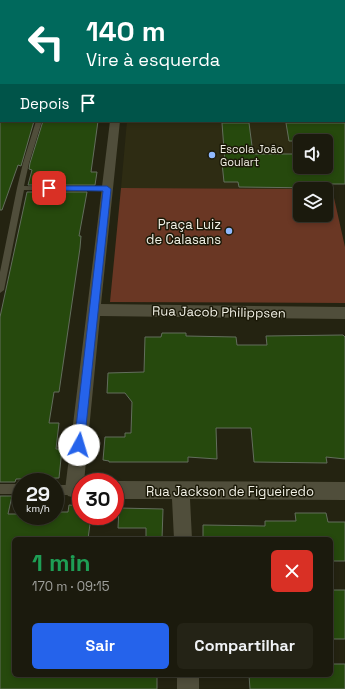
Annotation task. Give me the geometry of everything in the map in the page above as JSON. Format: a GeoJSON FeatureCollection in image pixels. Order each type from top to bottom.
{"type":"FeatureCollection","features":[{"type":"Feature","properties":{"kind":"street"},"geometry":{"type":"LineString","coordinates":[[79,473],[93,310],[115,122]]}},
{"type":"Feature","properties":{"kind":"street","name":"Rua Jacob Philippsen"},"geometry":{"type":"LineString","coordinates":[[93,310],[345,313]]}},
{"type":"Feature","properties":{"kind":"street","name":"Rua Jackson de Figueiredo"},"geometry":{"type":"LineString","coordinates":[[124,490],[345,491]]}},
{"type":"Feature","properties":{"kind":"street"},"geometry":{"type":"LineString","coordinates":[[181,491],[183,537]]}},
{"type":"Feature","properties":{"kind":"street"},"geometry":{"type":"LineString","coordinates":[[188,677],[188,689]]}},
{"type":"Feature","properties":{"kind":"lane"},"geometry":{"type":"LineString","coordinates":[[0,290],[20,188],[39,122]]}},
{"type":"Feature","properties":{"kind":"lane"},"geometry":{"type":"LineString","coordinates":[[20,188],[107,189]]}},
{"type":"Feature","properties":{"kind":"lane"},"geometry":{"type":"LineString","coordinates":[[0,489],[12,489]]}},
{"type":"Feature","properties":{"kind":"shaded area","name":"Escola João Goulart"},"geometry":{"type":"Polygon","coordinates":[[[127,122],[334,122],[343,152],[333,146],[333,134],[293,134],[293,174],[317,174],[318,182],[293,182],[293,189],[121,188],[127,122]]]}},
{"type":"Feature","properties":{"kind":"shaded area","name":"Praça Luiz de Calasans"},"geometry":{"type":"Polygon","coordinates":[[[121,188],[293,189],[293,222],[333,222],[333,193],[345,247],[345,303],[110,302],[121,188]]]}},
{"type":"Feature","properties":{"kind":"building"},"geometry":{"type":"Polygon","coordinates":[[[0,122],[34,122],[21,166],[18,165],[2,210],[0,210],[0,122]]]}},
{"type":"Feature","properties":{"kind":"building"},"geometry":{"type":"Polygon","coordinates":[[[43,122],[98,122],[91,172],[97,172],[95,185],[28,185],[32,170],[29,169],[43,122]]]}},
{"type":"Feature","properties":{"kind":"building"},"geometry":{"type":"Polygon","coordinates":[[[222,123],[249,123],[253,154],[293,154],[293,174],[333,174],[333,134],[293,134],[293,141],[289,141],[286,123],[345,123],[345,184],[333,184],[333,182],[293,182],[293,188],[239,187],[238,182],[224,182],[222,163],[225,163],[222,123]]]}},
{"type":"Feature","properties":{"kind":"building"},"geometry":{"type":"Polygon","coordinates":[[[27,192],[87,192],[79,236],[81,236],[80,248],[59,392],[54,392],[49,423],[59,423],[56,449],[62,449],[60,473],[12,473],[12,482],[0,482],[0,317],[27,192]]]}},
{"type":"Feature","properties":{"kind":"building"},"geometry":{"type":"Polygon","coordinates":[[[162,333],[186,333],[186,336],[236,337],[237,345],[267,345],[266,336],[343,335],[345,337],[345,459],[326,457],[327,463],[254,462],[251,428],[216,428],[217,459],[188,457],[188,462],[109,462],[103,460],[105,437],[125,437],[125,433],[131,433],[132,402],[125,393],[107,393],[108,373],[144,372],[145,337],[161,337],[162,333]]]}},
{"type":"Feature","properties":{"kind":"building"},"geometry":{"type":"Polygon","coordinates":[[[0,496],[12,496],[8,514],[12,514],[12,525],[64,525],[64,512],[68,512],[69,505],[72,505],[72,525],[90,525],[88,537],[12,537],[12,677],[157,677],[157,689],[0,689],[0,496]]]}},
{"type":"Feature","properties":{"kind":"building"},"geometry":{"type":"Polygon","coordinates":[[[124,508],[163,509],[162,537],[146,537],[146,528],[118,528],[118,525],[124,525],[124,508]]]}},
{"type":"Feature","properties":{"kind":"building"},"geometry":{"type":"Polygon","coordinates":[[[295,513],[326,513],[328,522],[345,522],[345,561],[333,561],[333,537],[203,537],[203,525],[265,526],[265,521],[296,521],[295,513]]]}},
{"type":"Feature","properties":{"kind":"building"},"geometry":{"type":"Polygon","coordinates":[[[333,590],[345,590],[345,639],[333,639],[333,590]]]}},
{"type":"Feature","properties":{"kind":"building"},"geometry":{"type":"Polygon","coordinates":[[[333,664],[345,664],[345,689],[250,689],[249,677],[333,677],[333,664]]]}},
{"type":"Feature","properties":{"kind":"place","name":"Escola João Goulart"},"geometry":{"type":"Point","coordinates":[212,155]}},
{"type":"Feature","properties":{"kind":"place","name":"Praça Luiz de Calasans"},"geometry":{"type":"Point","coordinates":[229,231]}},
{"type":"Feature","properties":{"kind":"route"},"geometry":{"type":"LineString","coordinates":[[49,188],[107,189],[79,445]]}}]}
